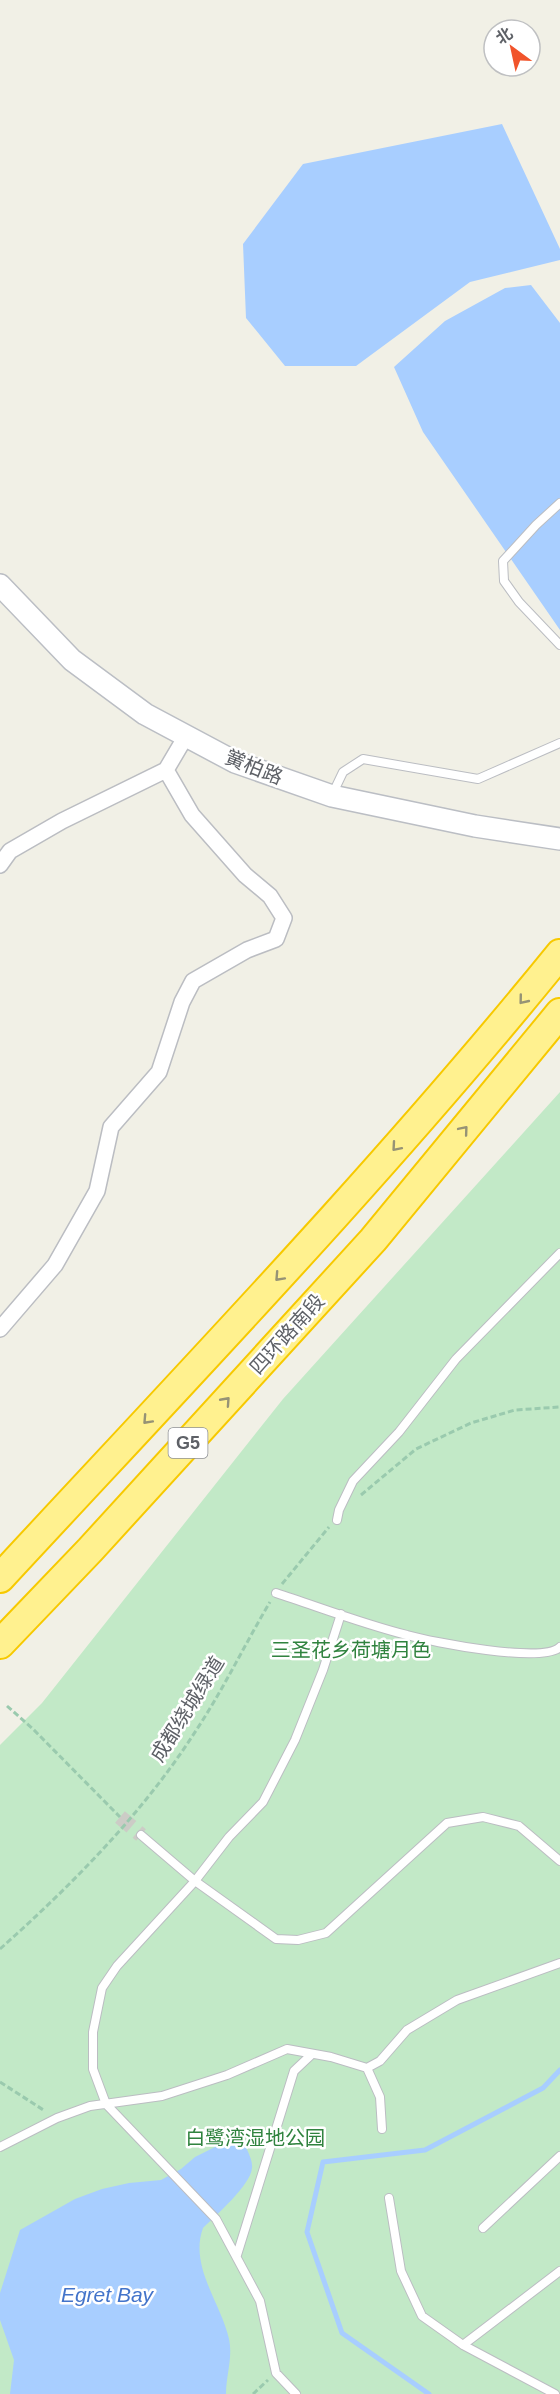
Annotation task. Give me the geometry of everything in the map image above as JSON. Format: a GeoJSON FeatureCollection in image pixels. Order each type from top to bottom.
{"type":"FeatureCollection","features":[{"type":"Feature","properties":{"kind":"highway","name":"G5"},"geometry":{"type":"LineString","coordinates":[[0,1578],[319,1235],[511,1015],[560,954]]}},
{"type":"Feature","properties":{"kind":"highway","name":"四环路南段"},"geometry":{"type":"LineString","coordinates":[[0,1644],[373,1240],[560,1013]]}},
{"type":"Feature","properties":{"kind":"highway"},"geometry":{"type":"LineString","coordinates":[[0,1664],[162,1471]]}},
{"type":"Feature","properties":{"kind":"highway"},"geometry":{"type":"LineString","coordinates":[[0,1570],[53,1521]]}},
{"type":"Feature","properties":{"kind":"street","name":"黉柏路"},"geometry":{"type":"LineString","coordinates":[[0,585],[72,660],[145,714],[235,762],[332,796],[475,826],[560,839]]}},
{"type":"Feature","properties":{"kind":"street"},"geometry":{"type":"LineString","coordinates":[[0,865],[10,851],[53,826],[166,770],[186,736]]}},
{"type":"Feature","properties":{"kind":"street"},"geometry":{"type":"LineString","coordinates":[[0,1329],[55,1266],[97,1191],[111,1128],[159,1072],[182,1002],[193,981],[247,950],[276,939],[284,918],[270,896],[245,875],[192,815],[166,770]]}},
{"type":"Feature","properties":{"kind":"lane"},"geometry":{"type":"LineString","coordinates":[[560,503],[503,561],[504,580],[519,602],[560,645]]}},
{"type":"Feature","properties":{"kind":"lane"},"geometry":{"type":"LineString","coordinates":[[332,796],[343,772],[363,759],[478,779],[560,743]]}},
{"type":"Feature","properties":{"kind":"lane"},"geometry":{"type":"LineString","coordinates":[[337,1520],[339,1510],[353,1481],[399,1432],[456,1359],[560,1253]]}},
{"type":"Feature","properties":{"kind":"lane"},"geometry":{"type":"LineString","coordinates":[[276,1593],[406,1635],[475,1649],[532,1654],[557,1650],[560,1647]]}},
{"type":"Feature","properties":{"kind":"lane"},"geometry":{"type":"LineString","coordinates":[[296,2394],[276,2373],[260,2301],[216,2220],[106,2104],[93,2069],[93,2032],[102,1988],[117,1966],[195,1881],[229,1836],[263,1802],[295,1740],[323,1670],[341,1614]]}},
{"type":"Feature","properties":{"kind":"lane"},"geometry":{"type":"LineString","coordinates":[[141,1835],[195,1881],[276,1939],[298,1940],[326,1933],[447,1823],[483,1817],[519,1826],[560,1861]]}},
{"type":"Feature","properties":{"kind":"lane"},"geometry":{"type":"LineString","coordinates":[[0,2147],[57,2118],[90,2106],[162,2096],[227,2074],[287,2049],[331,2057],[367,2068],[380,2061],[407,2030],[457,2000],[560,1963]]}},
{"type":"Feature","properties":{"kind":"lane"},"geometry":{"type":"LineString","coordinates":[[237,2255],[294,2072],[312,2054]]}},
{"type":"Feature","properties":{"kind":"lane"},"geometry":{"type":"LineString","coordinates":[[367,2068],[380,2097],[382,2129]]}},
{"type":"Feature","properties":{"kind":"lane"},"geometry":{"type":"LineString","coordinates":[[483,2228],[560,2156]]}},
{"type":"Feature","properties":{"kind":"lane"},"geometry":{"type":"LineString","coordinates":[[389,2198],[401,2271],[422,2316],[463,2345],[555,2394]]}},
{"type":"Feature","properties":{"kind":"lane"},"geometry":{"type":"LineString","coordinates":[[463,2345],[560,2271]]}},
{"type":"Feature","properties":{"kind":"path","name":"成都绕城绿道"},"geometry":{"type":"LineString","coordinates":[[0,1949],[56,1899],[129,1822],[198,1729],[245,1643],[289,1573],[325,1530],[359,1497],[416,1449],[471,1423],[515,1410],[560,1407]]}},
{"type":"Feature","properties":{"kind":"path"},"geometry":{"type":"LineString","coordinates":[[7,1706],[33,1729],[120,1817]]}},
{"type":"Feature","properties":{"kind":"path"},"geometry":{"type":"LineString","coordinates":[[0,2082],[57,2118]]}},
{"type":"Feature","properties":{"kind":"path"},"geometry":{"type":"LineString","coordinates":[[253,2394],[276,2373]]}},
{"type":"Feature","properties":{"kind":"green space"},"geometry":{"type":"Polygon","coordinates":[[[560,1092],[560,2394],[0,2394],[0,1745],[42,1703],[283,1399],[560,1092]]]}},
{"type":"Feature","properties":{"kind":"water"},"geometry":{"type":"Polygon","coordinates":[[[502,124],[560,249],[560,260],[470,282],[356,366],[285,366],[246,318],[243,244],[303,164],[502,124]]]}},
{"type":"Feature","properties":{"kind":"water"},"geometry":{"type":"Polygon","coordinates":[[[531,285],[560,323],[560,630],[423,432],[394,367],[445,321],[505,288],[531,285]]]}},
{"type":"Feature","properties":{"kind":"water","name":"Egret Bay"},"geometry":{"type":"Polygon","coordinates":[[[233,2138],[243,2140],[251,2161],[250,2175],[232,2200],[203,2228],[200,2242],[203,2270],[229,2339],[226,2394],[10,2394],[14,2360],[0,2320],[0,2293],[20,2230],[75,2199],[102,2189],[129,2183],[161,2180],[181,2169],[195,2157],[233,2138]]]}},
{"type":"Feature","properties":{"kind":"waterway"},"geometry":{"type":"LineString","coordinates":[[429,2394],[342,2333],[307,2232],[323,2162],[425,2150],[543,2088],[560,2070]]}},
{"type":"Feature","properties":{"kind":"tunnel"},"geometry":{"type":"LineString","coordinates":[[120,1817],[141,1835]]}},
{"type":"Feature","properties":{"kind":"park label","name":"三圣花乡荷塘月色"},"geometry":{"type":"Point","coordinates":[351,1650]}},
{"type":"Feature","properties":{"kind":"park label","name":"白鹭湾湿地公园"},"geometry":{"type":"Point","coordinates":[255,2138]}}]}
